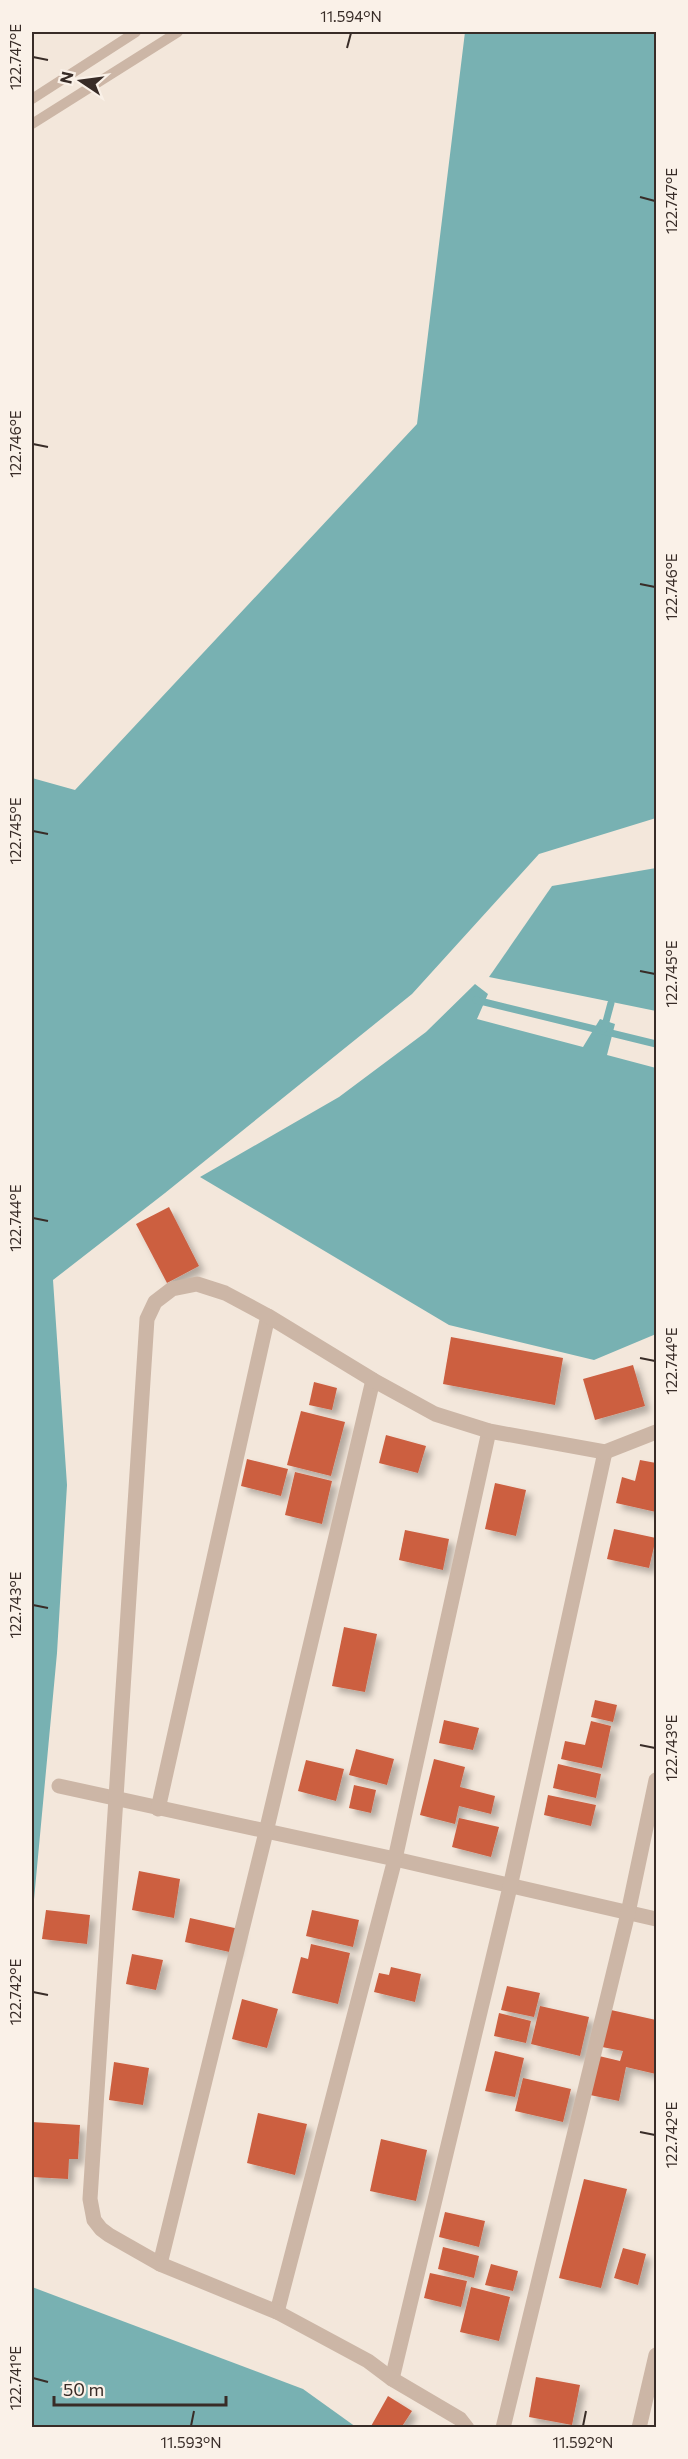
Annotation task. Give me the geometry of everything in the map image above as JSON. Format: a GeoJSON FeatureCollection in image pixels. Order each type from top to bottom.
{"type":"FeatureCollection","features":[{"type":"Feature","properties":{"kind":"street"},"geometry":{"type":"LineString","coordinates":[[467,2427],[460,2419],[392,2379],[368,2361],[277,2313],[160,2264],[101,2229],[94,2220],[91,2205],[115,1799],[149,1311],[155,1302],[172,1289],[197,1284],[225,1293],[268,1316],[373,1380],[435,1413],[489,1431],[605,1452],[657,1432]]}},
{"type":"Feature","properties":{"kind":"street"},"geometry":{"type":"LineString","coordinates":[[158,1809],[268,1316]]}},
{"type":"Feature","properties":{"kind":"street"},"geometry":{"type":"LineString","coordinates":[[160,2264],[266,1832],[373,1380]]}},
{"type":"Feature","properties":{"kind":"street"},"geometry":{"type":"LineString","coordinates":[[277,2313],[395,1859],[489,1431]]}},
{"type":"Feature","properties":{"kind":"street"},"geometry":{"type":"LineString","coordinates":[[392,2379],[510,1887],[605,1452]]}},
{"type":"Feature","properties":{"kind":"street"},"geometry":{"type":"LineString","coordinates":[[503,2427],[628,1913],[657,1780]]}},
{"type":"Feature","properties":{"kind":"street"},"geometry":{"type":"LineString","coordinates":[[59,1786],[657,1919]]}},
{"type":"Feature","properties":{"kind":"street"},"geometry":{"type":"LineString","coordinates":[[639,2427],[657,2355]]}},
{"type":"Feature","properties":{"kind":"lane"},"geometry":{"type":"LineString","coordinates":[[32,99],[136,32]]}},
{"type":"Feature","properties":{"kind":"lane"},"geometry":{"type":"LineString","coordinates":[[32,124],[178,32]]}},
{"type":"Feature","properties":{"kind":"water"},"geometry":{"type":"Polygon","coordinates":[[[465,32],[656,32],[656,818],[539,854],[412,994],[53,1280],[67,1485],[57,1653],[32,1921],[32,778],[75,790],[417,424],[465,32]]]}},
{"type":"Feature","properties":{"kind":"water"},"geometry":{"type":"Polygon","coordinates":[[[656,868],[656,1011],[489,977],[552,886],[656,868]]]}},
{"type":"Feature","properties":{"kind":"water"},"geometry":{"type":"Polygon","coordinates":[[[475,984],[488,994],[477,1019],[583,1047],[600,1019],[615,1024],[607,1055],[656,1068],[656,1334],[594,1360],[449,1325],[200,1177],[339,1097],[426,1032],[475,984]]]}},
{"type":"Feature","properties":{"kind":"water"},"geometry":{"type":"Polygon","coordinates":[[[32,2287],[303,2389],[356,2427],[32,2427],[32,2287]]]}},
{"type":"Feature","properties":{"kind":"building"},"geometry":{"type":"Polygon","coordinates":[[[169,1207],[199,1266],[167,1283],[136,1224],[169,1207]]]}},
{"type":"Feature","properties":{"kind":"building"},"geometry":{"type":"Polygon","coordinates":[[[451,1337],[563,1358],[555,1405],[443,1384],[451,1337]]]}},
{"type":"Feature","properties":{"kind":"building"},"geometry":{"type":"Polygon","coordinates":[[[633,1365],[645,1406],[595,1420],[583,1379],[633,1365]]]}},
{"type":"Feature","properties":{"kind":"building"},"geometry":{"type":"Polygon","coordinates":[[[314,1382],[337,1388],[332,1410],[309,1405],[314,1382]]]}},
{"type":"Feature","properties":{"kind":"building"},"geometry":{"type":"Polygon","coordinates":[[[301,1411],[345,1422],[331,1476],[287,1465],[301,1411]]]}},
{"type":"Feature","properties":{"kind":"building"},"geometry":{"type":"Polygon","coordinates":[[[386,1435],[426,1446],[418,1473],[379,1463],[386,1435]]]}},
{"type":"Feature","properties":{"kind":"building"},"geometry":{"type":"Polygon","coordinates":[[[247,1459],[288,1469],[281,1496],[241,1486],[247,1459]]]}},
{"type":"Feature","properties":{"kind":"building"},"geometry":{"type":"Polygon","coordinates":[[[640,1460],[656,1463],[656,1512],[616,1503],[622,1477],[635,1481],[640,1460]]]}},
{"type":"Feature","properties":{"kind":"building"},"geometry":{"type":"Polygon","coordinates":[[[295,1472],[332,1481],[322,1524],[285,1515],[295,1472]]]}},
{"type":"Feature","properties":{"kind":"building"},"geometry":{"type":"Polygon","coordinates":[[[495,1483],[526,1490],[516,1536],[485,1529],[495,1483]]]}},
{"type":"Feature","properties":{"kind":"building"},"geometry":{"type":"Polygon","coordinates":[[[614,1529],[656,1538],[649,1568],[607,1559],[614,1529]]]}},
{"type":"Feature","properties":{"kind":"building"},"geometry":{"type":"Polygon","coordinates":[[[405,1530],[449,1539],[443,1570],[399,1560],[405,1530]]]}},
{"type":"Feature","properties":{"kind":"building"},"geometry":{"type":"Polygon","coordinates":[[[344,1627],[377,1634],[365,1692],[332,1686],[344,1627]]]}},
{"type":"Feature","properties":{"kind":"building"},"geometry":{"type":"Polygon","coordinates":[[[595,1700],[617,1705],[613,1722],[591,1717],[595,1700]]]}},
{"type":"Feature","properties":{"kind":"building"},"geometry":{"type":"Polygon","coordinates":[[[444,1720],[479,1728],[473,1750],[439,1743],[444,1720]]]}},
{"type":"Feature","properties":{"kind":"building"},"geometry":{"type":"Polygon","coordinates":[[[591,1721],[611,1726],[602,1768],[561,1759],[565,1741],[585,1745],[591,1721]]]}},
{"type":"Feature","properties":{"kind":"building"},"geometry":{"type":"Polygon","coordinates":[[[356,1749],[394,1759],[387,1785],[349,1775],[356,1749]]]}},
{"type":"Feature","properties":{"kind":"building"},"geometry":{"type":"Polygon","coordinates":[[[434,1759],[465,1767],[460,1787],[495,1796],[491,1814],[459,1806],[455,1824],[420,1815],[434,1759]]]}},
{"type":"Feature","properties":{"kind":"building"},"geometry":{"type":"Polygon","coordinates":[[[306,1760],[344,1769],[336,1801],[298,1791],[306,1760]]]}},
{"type":"Feature","properties":{"kind":"building"},"geometry":{"type":"Polygon","coordinates":[[[558,1764],[601,1774],[596,1798],[553,1788],[558,1764]]]}},
{"type":"Feature","properties":{"kind":"building"},"geometry":{"type":"Polygon","coordinates":[[[354,1785],[376,1790],[371,1813],[349,1808],[354,1785]]]}},
{"type":"Feature","properties":{"kind":"building"},"geometry":{"type":"Polygon","coordinates":[[[548,1795],[596,1805],[591,1826],[544,1815],[548,1795]]]}},
{"type":"Feature","properties":{"kind":"building"},"geometry":{"type":"Polygon","coordinates":[[[459,1818],[499,1827],[491,1857],[452,1847],[459,1818]]]}},
{"type":"Feature","properties":{"kind":"building"},"geometry":{"type":"Polygon","coordinates":[[[139,1871],[180,1879],[174,1918],[132,1910],[139,1871]]]}},
{"type":"Feature","properties":{"kind":"building"},"geometry":{"type":"Polygon","coordinates":[[[46,1910],[90,1915],[87,1944],[42,1939],[46,1910]]]}},
{"type":"Feature","properties":{"kind":"building"},"geometry":{"type":"Polygon","coordinates":[[[312,1910],[359,1920],[353,1947],[306,1936],[312,1910]]]}},
{"type":"Feature","properties":{"kind":"building"},"geometry":{"type":"Polygon","coordinates":[[[190,1918],[239,1929],[234,1953],[185,1942],[190,1918]]]}},
{"type":"Feature","properties":{"kind":"building"},"geometry":{"type":"Polygon","coordinates":[[[311,1944],[350,1953],[338,2004],[292,1993],[301,1957],[308,1959],[311,1944]]]}},
{"type":"Feature","properties":{"kind":"building"},"geometry":{"type":"Polygon","coordinates":[[[132,1954],[163,1960],[156,1990],[126,1984],[132,1954]]]}},
{"type":"Feature","properties":{"kind":"building"},"geometry":{"type":"Polygon","coordinates":[[[391,1967],[421,1974],[415,2002],[374,1992],[379,1973],[389,1975],[391,1967]]]}},
{"type":"Feature","properties":{"kind":"building"},"geometry":{"type":"Polygon","coordinates":[[[507,1986],[540,1993],[534,2017],[501,2010],[507,1986]]]}},
{"type":"Feature","properties":{"kind":"building"},"geometry":{"type":"Polygon","coordinates":[[[242,1999],[278,2009],[267,2048],[232,2039],[242,1999]]]}},
{"type":"Feature","properties":{"kind":"building"},"geometry":{"type":"Polygon","coordinates":[[[540,2006],[589,2017],[580,2056],[531,2044],[540,2006]]]}},
{"type":"Feature","properties":{"kind":"building"},"geometry":{"type":"Polygon","coordinates":[[[611,2010],[656,2020],[656,2074],[626,2067],[619,2101],[590,2095],[599,2056],[620,2061],[623,2051],[602,2047],[611,2010]]]}},
{"type":"Feature","properties":{"kind":"building"},"geometry":{"type":"Polygon","coordinates":[[[499,2013],[531,2021],[526,2043],[494,2036],[499,2013]]]}},
{"type":"Feature","properties":{"kind":"building"},"geometry":{"type":"Polygon","coordinates":[[[495,2051],[524,2058],[515,2097],[485,2091],[495,2051]]]}},
{"type":"Feature","properties":{"kind":"building"},"geometry":{"type":"Polygon","coordinates":[[[114,2062],[149,2068],[143,2105],[109,2100],[114,2062]]]}},
{"type":"Feature","properties":{"kind":"building"},"geometry":{"type":"Polygon","coordinates":[[[523,2078],[571,2089],[563,2122],[515,2111],[523,2078]]]}},
{"type":"Feature","properties":{"kind":"building"},"geometry":{"type":"Polygon","coordinates":[[[258,2113],[307,2124],[295,2175],[247,2163],[258,2113]]]}},
{"type":"Feature","properties":{"kind":"building"},"geometry":{"type":"Polygon","coordinates":[[[32,2122],[80,2125],[78,2159],[69,2159],[68,2179],[32,2177],[32,2122]]]}},
{"type":"Feature","properties":{"kind":"building"},"geometry":{"type":"Polygon","coordinates":[[[381,2139],[427,2150],[416,2201],[370,2191],[381,2139]]]}},
{"type":"Feature","properties":{"kind":"building"},"geometry":{"type":"Polygon","coordinates":[[[584,2179],[627,2189],[601,2288],[559,2278],[584,2179]]]}},
{"type":"Feature","properties":{"kind":"building"},"geometry":{"type":"Polygon","coordinates":[[[445,2212],[485,2221],[479,2247],[439,2237],[445,2212]]]}},
{"type":"Feature","properties":{"kind":"building"},"geometry":{"type":"Polygon","coordinates":[[[443,2247],[479,2256],[474,2278],[438,2269],[443,2247]]]}},
{"type":"Feature","properties":{"kind":"building"},"geometry":{"type":"Polygon","coordinates":[[[623,2248],[646,2254],[638,2285],[614,2278],[623,2248]]]}},
{"type":"Feature","properties":{"kind":"building"},"geometry":{"type":"Polygon","coordinates":[[[491,2264],[518,2271],[513,2291],[485,2285],[491,2264]]]}},
{"type":"Feature","properties":{"kind":"building"},"geometry":{"type":"Polygon","coordinates":[[[430,2273],[467,2281],[461,2307],[424,2298],[430,2273]]]}},
{"type":"Feature","properties":{"kind":"building"},"geometry":{"type":"Polygon","coordinates":[[[471,2287],[510,2297],[499,2341],[460,2332],[471,2287]]]}},
{"type":"Feature","properties":{"kind":"building"},"geometry":{"type":"Polygon","coordinates":[[[536,2377],[580,2385],[572,2425],[529,2417],[536,2377]]]}},
{"type":"Feature","properties":{"kind":"building"},"geometry":{"type":"Polygon","coordinates":[[[388,2396],[412,2411],[401,2428],[370,2428],[388,2396]]]}},
{"type":"Feature","properties":{"kind":"waterway"},"geometry":{"type":"LineString","coordinates":[[476,1000],[656,1044]]}},
{"type":"Feature","properties":{"kind":"waterway"},"geometry":{"type":"LineString","coordinates":[[604,1029],[611,1003]]}}]}
